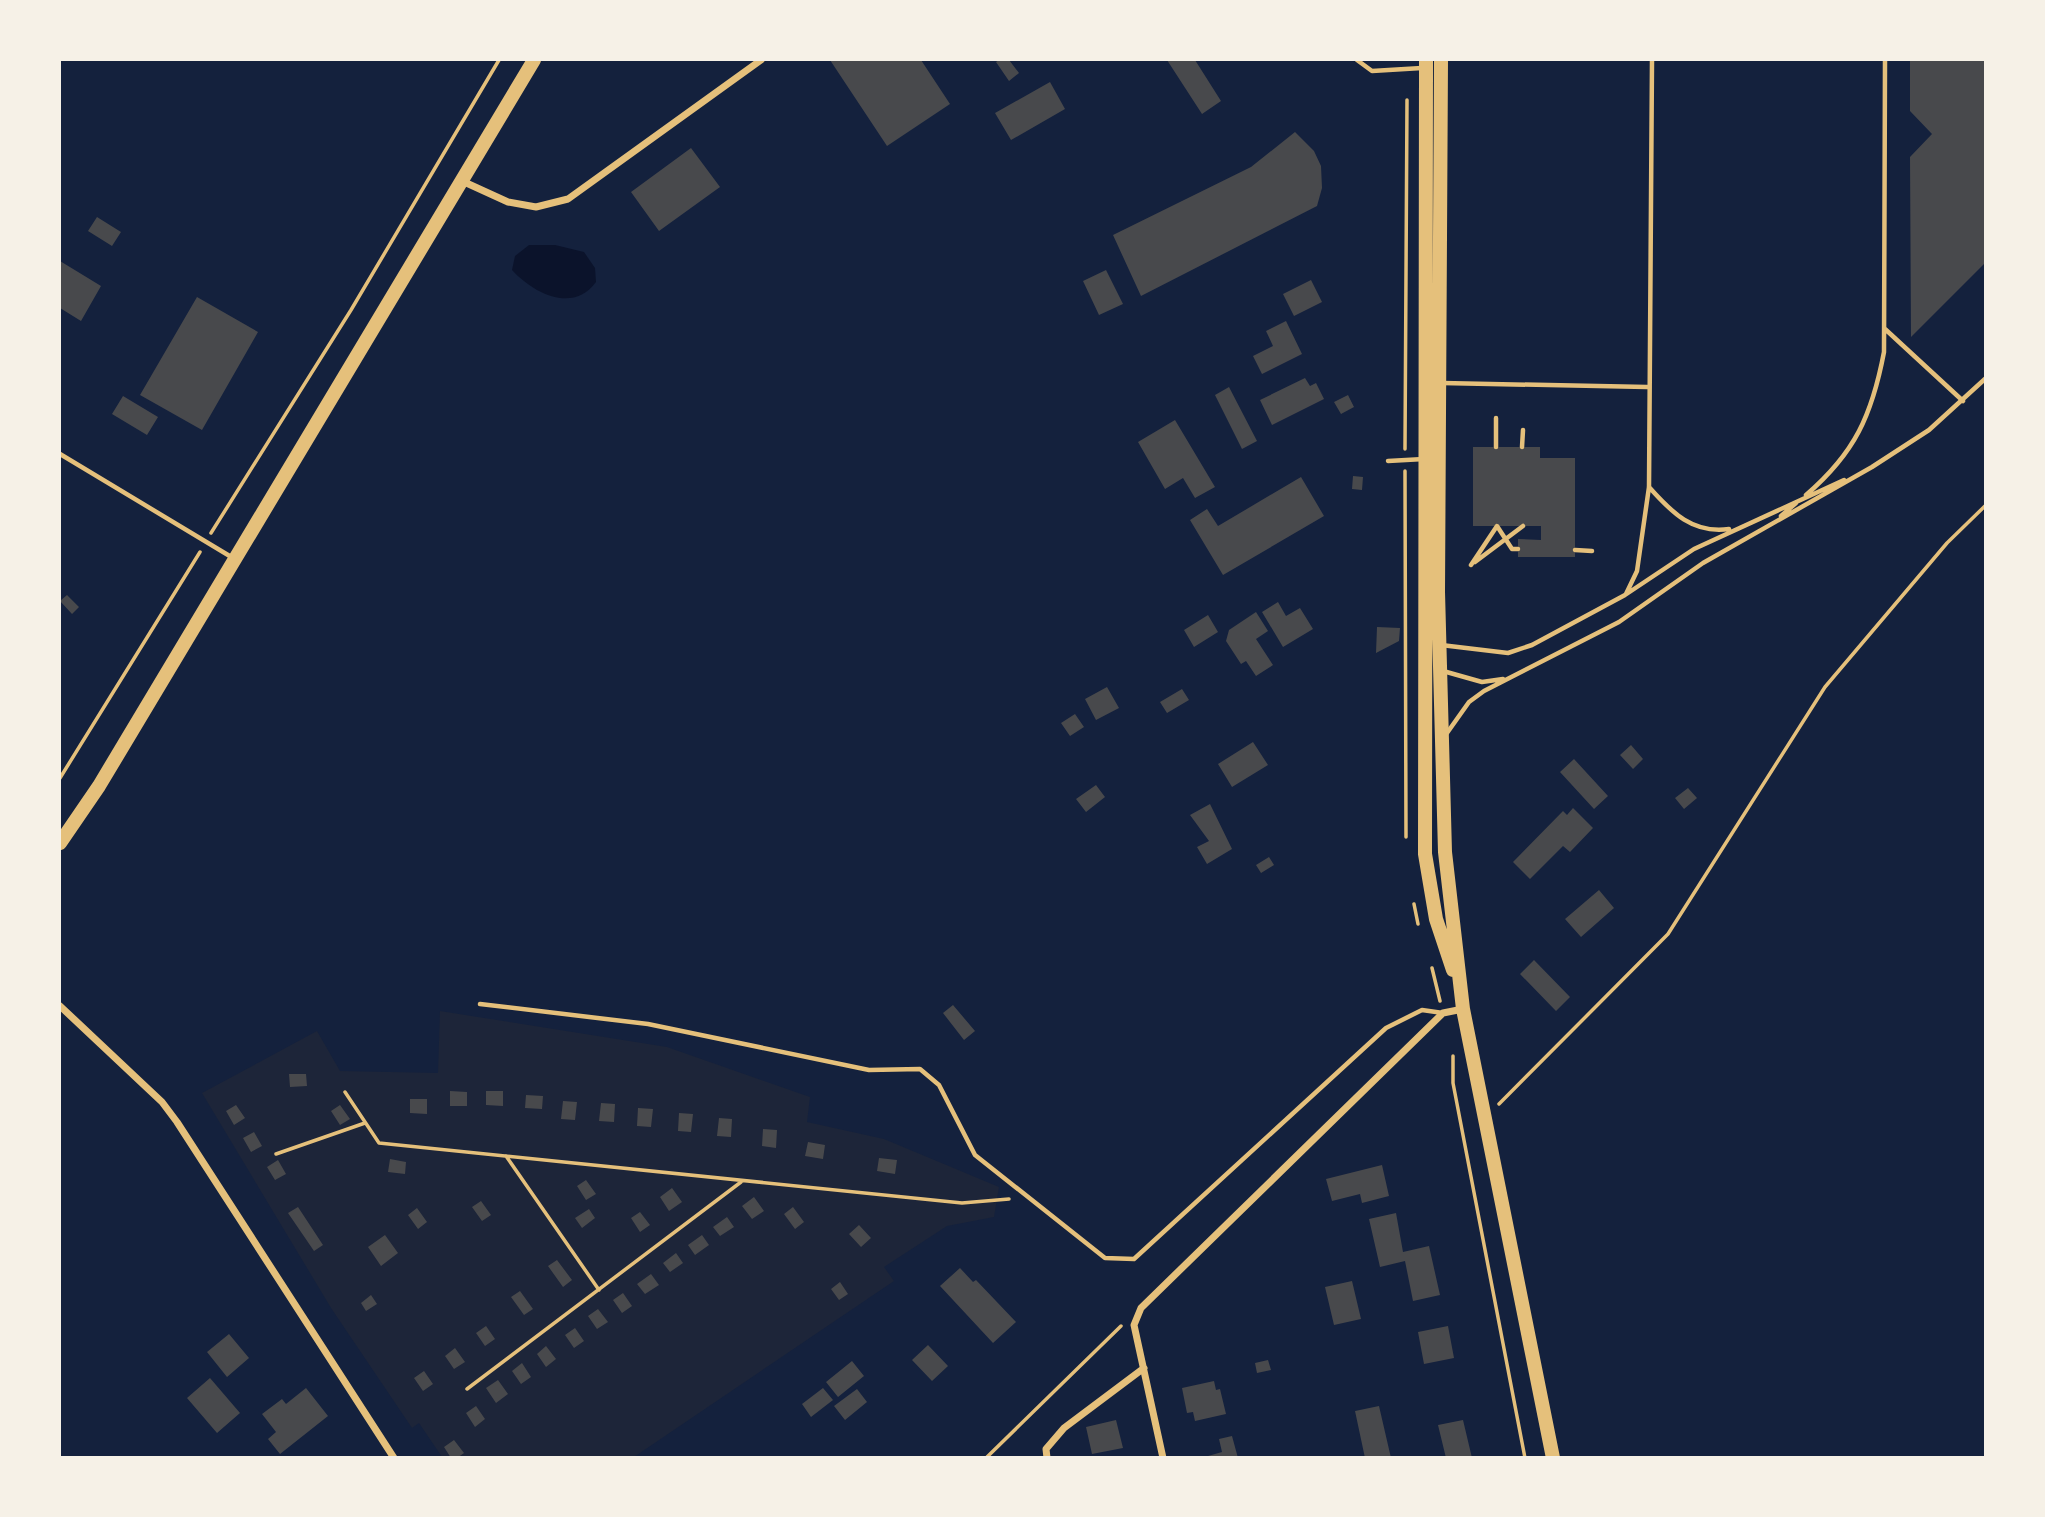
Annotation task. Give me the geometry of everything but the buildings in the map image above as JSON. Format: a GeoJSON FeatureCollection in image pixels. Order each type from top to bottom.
{"type":"FeatureCollection","features":[{"type":"Feature","properties":{"kind":"main road"},"geometry":{"type":"LineString","coordinates":[[60,843],[99,786],[233,558],[534,60]]}},
{"type":"Feature","properties":{"kind":"main road"},"geometry":{"type":"LineString","coordinates":[[1432,382],[1441,60]]}},
{"type":"Feature","properties":{"kind":"main road"},"geometry":{"type":"LineString","coordinates":[[1426,64],[1432,458],[1445,852],[1462,1002],[1553,1458]]}},
{"type":"Feature","properties":{"kind":"main road"},"geometry":{"type":"LineString","coordinates":[[1432,458],[1423,656],[1425,854],[1436,919],[1462,1002]]}},
{"type":"Feature","properties":{"kind":"street"},"geometry":{"type":"LineString","coordinates":[[462,181],[508,202],[536,207],[568,199],[761,60]]}},
{"type":"Feature","properties":{"kind":"street"},"geometry":{"type":"LineString","coordinates":[[1163,1458],[1134,1325],[1140,1308],[1443,1013],[1462,1002]]}},
{"type":"Feature","properties":{"kind":"street"},"geometry":{"type":"LineString","coordinates":[[60,1006],[162,1102],[177,1122],[394,1458]]}},
{"type":"Feature","properties":{"kind":"street"},"geometry":{"type":"LineString","coordinates":[[1047,1458],[1046,1449],[1064,1428],[1143,1368]]}},
{"type":"Feature","properties":{"kind":"lane"},"geometry":{"type":"LineString","coordinates":[[1357,60],[1372,72],[1426,64]]}},
{"type":"Feature","properties":{"kind":"lane"},"geometry":{"type":"LineString","coordinates":[[1625,595],[1637,571],[1649,488],[1647,387],[1651,60]]}},
{"type":"Feature","properties":{"kind":"lane"},"geometry":{"type":"LineString","coordinates":[[1769,525],[1844,459],[1865,424],[1877,391],[1884,352],[1885,60]]}},
{"type":"Feature","properties":{"kind":"lane"},"geometry":{"type":"LineString","coordinates":[[1884,328],[1963,401]]}},
{"type":"Feature","properties":{"kind":"lane"},"geometry":{"type":"LineString","coordinates":[[1440,748],[1452,723],[1469,702],[1507,679],[1619,622],[1703,563],[1872,467],[1929,430],[1986,379]]}},
{"type":"Feature","properties":{"kind":"lane"},"geometry":{"type":"LineString","coordinates":[[1432,382],[1647,387]]}},
{"type":"Feature","properties":{"kind":"lane"},"geometry":{"type":"LineString","coordinates":[[1496,418],[1496,447]]}},
{"type":"Feature","properties":{"kind":"lane"},"geometry":{"type":"LineString","coordinates":[[1522,430],[1522,447]]}},
{"type":"Feature","properties":{"kind":"lane"},"geometry":{"type":"LineString","coordinates":[[60,454],[233,558]]}},
{"type":"Feature","properties":{"kind":"lane"},"geometry":{"type":"LineString","coordinates":[[1388,461],[1432,458]]}},
{"type":"Feature","properties":{"kind":"lane"},"geometry":{"type":"LineString","coordinates":[[1507,679],[1482,682],[1440,670],[1423,656],[1440,645],[1508,653],[1532,645],[1625,595],[1694,549],[1733,528],[1872,467]]}},
{"type":"Feature","properties":{"kind":"lane"},"geometry":{"type":"LineString","coordinates":[[1649,488],[1682,521],[1710,532],[1733,528]]}},
{"type":"Feature","properties":{"kind":"lane"},"geometry":{"type":"LineString","coordinates":[[1518,549],[1512,549],[1506,539],[1497,526],[1472,565],[1506,539],[1523,526]]}},
{"type":"Feature","properties":{"kind":"lane"},"geometry":{"type":"LineString","coordinates":[[1575,550],[1592,551]]}},
{"type":"Feature","properties":{"kind":"lane"},"geometry":{"type":"LineString","coordinates":[[480,1004],[648,1024],[869,1070],[920,1069],[939,1085],[975,1155],[1105,1258],[1134,1259],[1386,1028],[1422,1010],[1443,1013]]}},
{"type":"Feature","properties":{"kind":"path"},"geometry":{"type":"LineString","coordinates":[[60,778],[351,310],[499,60]]}},
{"type":"Feature","properties":{"kind":"path"},"geometry":{"type":"LineString","coordinates":[[1497,1106],[1668,933],[1825,687],[1947,543],[1986,505]]}},
{"type":"Feature","properties":{"kind":"path"},"geometry":{"type":"LineString","coordinates":[[345,1093],[379,1143],[962,1203],[1031,1198]]}},
{"type":"Feature","properties":{"kind":"path"},"geometry":{"type":"LineString","coordinates":[[276,1154],[365,1123]]}},
{"type":"Feature","properties":{"kind":"path"},"geometry":{"type":"LineString","coordinates":[[506,1156],[599,1290]]}},
{"type":"Feature","properties":{"kind":"path"},"geometry":{"type":"LineString","coordinates":[[467,1389],[742,1181]]}},
{"type":"Feature","properties":{"kind":"path"},"geometry":{"type":"LineString","coordinates":[[986,1458],[1140,1308]]}},
{"type":"Feature","properties":{"kind":"shaded area"},"geometry":{"type":"Polygon","coordinates":[[[529,245],[555,245],[584,252],[595,268],[596,282],[587,292],[565,298],[553,297],[531,286],[512,270],[515,256],[529,245]]]}},
{"type":"Feature","properties":{"kind":"shaded area"},"geometry":{"type":"Polygon","coordinates":[[[440,1011],[667,1047],[810,1097],[807,1122],[884,1139],[999,1187],[994,1217],[947,1226],[884,1267],[894,1281],[634,1457],[442,1457],[419,1423],[412,1428],[331,1308],[202,1093],[317,1031],[340,1071],[438,1073],[440,1011]]]}}]}
